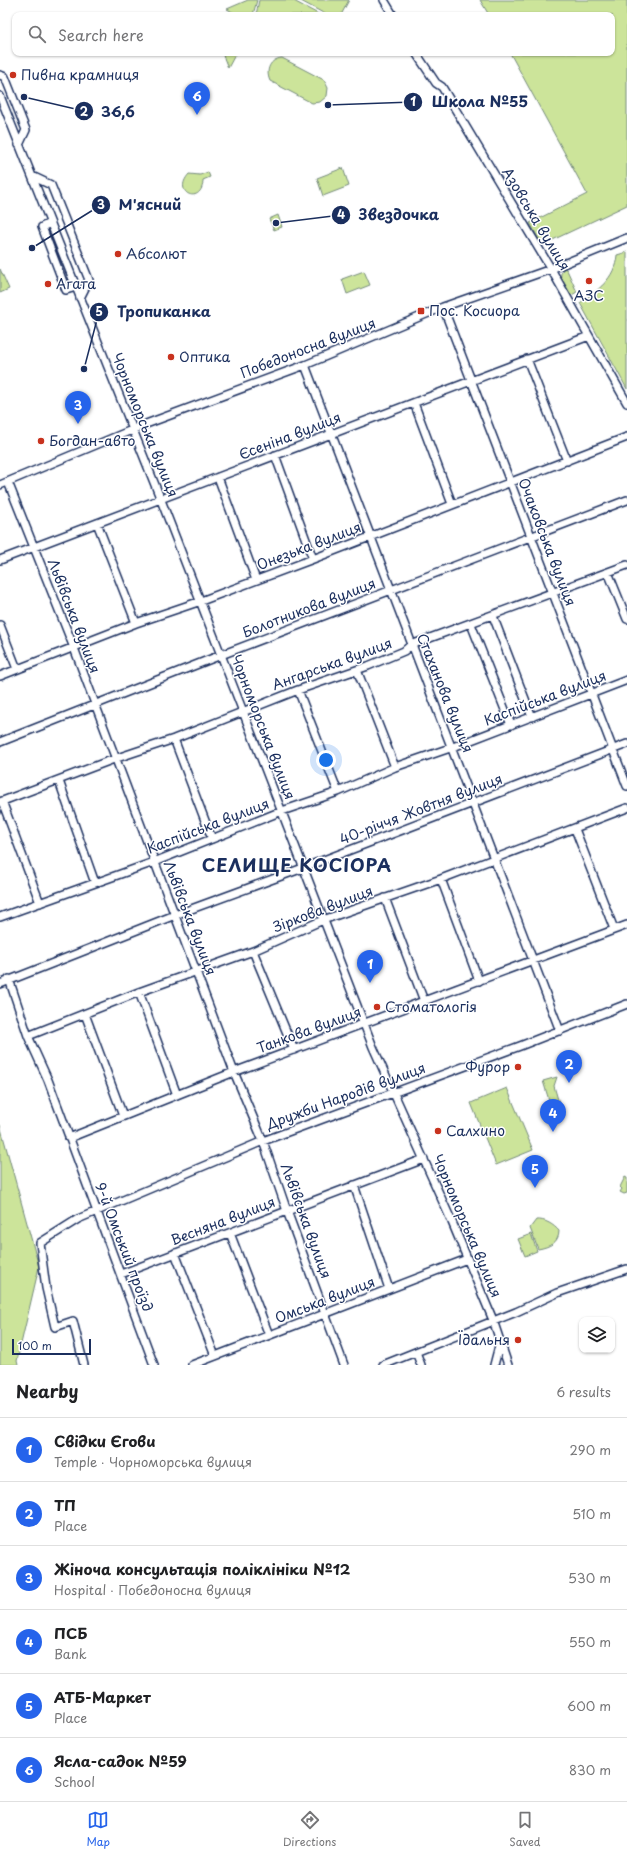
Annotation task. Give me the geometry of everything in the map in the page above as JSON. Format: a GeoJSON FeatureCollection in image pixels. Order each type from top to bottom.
{"type":"FeatureCollection","features":[{"type":"Feature","properties":{"kind":"street"},"geometry":{"type":"LineString","coordinates":[[384,0],[391,12]]}},
{"type":"Feature","properties":{"kind":"street","name":"Азовська вулиця"},"geometry":{"type":"LineString","coordinates":[[418,56],[436,83],[442,87],[550,269],[627,403]]}},
{"type":"Feature","properties":{"kind":"street"},"geometry":{"type":"LineString","coordinates":[[0,75],[5,77],[26,130],[19,144]]}},
{"type":"Feature","properties":{"kind":"street","name":"Чорноморська вулиця"},"geometry":{"type":"LineString","coordinates":[[0,96],[201,601],[363,1024],[467,1258],[493,1320],[508,1365]]}},
{"type":"Feature","properties":{"kind":"street"},"geometry":{"type":"LineString","coordinates":[[32,176],[51,185],[89,280],[80,298]]}},
{"type":"Feature","properties":{"kind":"street","name":"Победоносна вулиця"},"geometry":{"type":"LineString","coordinates":[[0,485],[133,429],[305,365],[443,307],[550,269],[627,238]]}},
{"type":"Feature","properties":{"kind":"street","name":"Очаковська вулиця"},"geometry":{"type":"LineString","coordinates":[[443,307],[627,786]]}},
{"type":"Feature","properties":{"kind":"street","name":"Єсеніна вулиця"},"geometry":{"type":"LineString","coordinates":[[0,560],[589,336]]}},
{"type":"Feature","properties":{"kind":"street"},"geometry":{"type":"LineString","coordinates":[[527,359],[567,461]]}},
{"type":"Feature","properties":{"kind":"street","name":"Стаханова вулиця"},"geometry":{"type":"LineString","coordinates":[[305,365],[372,536],[412,646],[453,747],[532,961],[560,1031]]}},
{"type":"Feature","properties":{"kind":"street"},"geometry":{"type":"LineString","coordinates":[[414,403],[452,504]]}},
{"type":"Feature","properties":{"kind":"street","name":"Онезька вулиця"},"geometry":{"type":"LineString","coordinates":[[0,676],[136,623],[201,601],[313,559],[510,481],[567,461],[627,437]]}},
{"type":"Feature","properties":{"kind":"street"},"geometry":{"type":"LineString","coordinates":[[275,455],[313,559]]}},
{"type":"Feature","properties":{"kind":"street"},"geometry":{"type":"LineString","coordinates":[[218,477],[256,580]]}},
{"type":"Feature","properties":{"kind":"street","name":"Львівська вулиця"},"geometry":{"type":"LineString","coordinates":[[8,482],[74,648],[94,706],[197,971],[234,1072],[263,1141],[287,1211],[344,1365]]}},
{"type":"Feature","properties":{"kind":"street","name":"Болотникова вулиця"},"geometry":{"type":"LineString","coordinates":[[0,742],[221,655],[627,500]]}},
{"type":"Feature","properties":{"kind":"street"},"geometry":{"type":"LineString","coordinates":[[97,523],[136,623]]}},
{"type":"Feature","properties":{"kind":"street","name":"Ангарська вулиця"},"geometry":{"type":"LineString","coordinates":[[1,802],[59,781],[114,758],[174,739],[242,710],[357,670],[404,651],[412,646],[627,565]]}},
{"type":"Feature","properties":{"kind":"street"},"geometry":{"type":"LineString","coordinates":[[608,572],[627,619]]}},
{"type":"Feature","properties":{"kind":"street"},"geometry":{"type":"LineString","coordinates":[[493,616],[532,717]]}},
{"type":"Feature","properties":{"kind":"street"},"geometry":{"type":"LineString","coordinates":[[471,624],[511,725]]}},
{"type":"Feature","properties":{"kind":"street"},"geometry":{"type":"LineString","coordinates":[[0,625],[17,669]]}},
{"type":"Feature","properties":{"kind":"street"},"geometry":{"type":"LineString","coordinates":[[357,670],[395,767]]}},
{"type":"Feature","properties":{"kind":"street","name":"Каспійська вулиця"},"geometry":{"type":"LineString","coordinates":[[0,917],[154,862],[282,811],[338,792],[395,767],[453,747],[627,680]]}},
{"type":"Feature","properties":{"kind":"street"},"geometry":{"type":"LineString","coordinates":[[298,690],[338,792]]}},
{"type":"Feature","properties":{"kind":"street"},"geometry":{"type":"LineString","coordinates":[[174,739],[212,839]]}},
{"type":"Feature","properties":{"kind":"street","name":"40-річчя Жовтня вулиця"},"geometry":{"type":"LineString","coordinates":[[0,984],[175,915],[303,868],[627,744]]}},
{"type":"Feature","properties":{"kind":"street"},"geometry":{"type":"LineString","coordinates":[[59,781],[94,883]]}},
{"type":"Feature","properties":{"kind":"street"},"geometry":{"type":"LineString","coordinates":[[1,802],[40,903]]}},
{"type":"Feature","properties":{"kind":"street","name":"Зіркова вулиця"},"geometry":{"type":"LineString","coordinates":[[28,1036],[138,992],[253,951],[323,920],[441,879],[627,808]]}},
{"type":"Feature","properties":{"kind":"street"},"geometry":{"type":"LineString","coordinates":[[575,829],[614,929]]}},
{"type":"Feature","properties":{"kind":"street"},"geometry":{"type":"LineString","coordinates":[[441,879],[479,981]]}},
{"type":"Feature","properties":{"kind":"street"},"geometry":{"type":"LineString","coordinates":[[385,898],[424,1001]]}},
{"type":"Feature","properties":{"kind":"street","name":"Танкова вулиця"},"geometry":{"type":"LineString","coordinates":[[69,1138],[234,1072],[627,925]]}},
{"type":"Feature","properties":{"kind":"street"},"geometry":{"type":"LineString","coordinates":[[253,951],[294,1050]]}},
{"type":"Feature","properties":{"kind":"street","name":"9-й Омський проїзд"},"geometry":{"type":"LineString","coordinates":[[9,980],[28,1036],[48,1080],[154,1365]]}},
{"type":"Feature","properties":{"kind":"street"},"geometry":{"type":"LineString","coordinates":[[138,992],[178,1095]]}},
{"type":"Feature","properties":{"kind":"street","name":"Дружби Народів вулиця"},"geometry":{"type":"LineString","coordinates":[[84,1365],[73,1321],[54,1327],[46,1288],[40,1243],[78,1219],[263,1141],[560,1031],[627,1004]]}},
{"type":"Feature","properties":{"kind":"street"},"geometry":{"type":"LineString","coordinates":[[85,1014],[123,1116]]}},
{"type":"Feature","properties":{"kind":"street","name":"Весняна вулиця"},"geometry":{"type":"LineString","coordinates":[[121,1274],[424,1159]]}},
{"type":"Feature","properties":{"kind":"street"},"geometry":{"type":"LineString","coordinates":[[354,1185],[390,1289]]}},
{"type":"Feature","properties":{"kind":"street"},"geometry":{"type":"LineString","coordinates":[[230,1233],[269,1335]]}},
{"type":"Feature","properties":{"kind":"street"},"geometry":{"type":"LineString","coordinates":[[175,1253],[215,1356]]}},
{"type":"Feature","properties":{"kind":"street","name":"Омська вулиця"},"geometry":{"type":"LineString","coordinates":[[192,1365],[467,1258]]}},
{"type":"Feature","properties":{"kind":"street"},"geometry":{"type":"LineString","coordinates":[[383,1365],[516,1312],[557,1293],[627,1269]]}},
{"type":"Feature","properties":{"kind":"street"},"geometry":{"type":"LineString","coordinates":[[494,1365],[500,1341]]}},
{"type":"Feature","properties":{"kind":"street"},"geometry":{"type":"LineString","coordinates":[[416,1352],[421,1365]]}},
{"type":"Feature","properties":{"kind":"green space"},"geometry":{"type":"Polygon","coordinates":[[[248,0],[257,0],[254,12],[232,12],[227,9],[248,0]]]}},
{"type":"Feature","properties":{"kind":"green space"},"geometry":{"type":"Polygon","coordinates":[[[259,0],[292,0],[314,12],[257,12],[259,0]]]}},
{"type":"Feature","properties":{"kind":"green space"},"geometry":{"type":"Polygon","coordinates":[[[299,0],[349,0],[343,12],[321,12],[299,0]]]}},
{"type":"Feature","properties":{"kind":"green space"},"geometry":{"type":"Polygon","coordinates":[[[480,0],[627,0],[627,205],[542,245],[530,223],[587,194],[512,56],[615,56],[615,12],[487,12],[480,0]]]}},
{"type":"Feature","properties":{"kind":"green space"},"geometry":{"type":"Polygon","coordinates":[[[223,56],[234,56],[228,68],[223,56]]]}},
{"type":"Feature","properties":{"kind":"green space"},"geometry":{"type":"Polygon","coordinates":[[[282,58],[324,80],[328,88],[327,96],[320,102],[312,103],[270,81],[268,69],[274,60],[282,58]]]}},
{"type":"Feature","properties":{"kind":"green space"},"geometry":{"type":"Polygon","coordinates":[[[343,168],[349,186],[323,196],[317,178],[343,168]]]}},
{"type":"Feature","properties":{"kind":"green space"},"geometry":{"type":"Polygon","coordinates":[[[208,172],[210,177],[203,180],[202,188],[198,193],[194,195],[186,192],[184,181],[189,174],[200,175],[208,172]]]}},
{"type":"Feature","properties":{"kind":"green space"},"geometry":{"type":"Polygon","coordinates":[[[278,215],[282,227],[274,230],[269,219],[278,215]]]}},
{"type":"Feature","properties":{"kind":"green space"},"geometry":{"type":"Polygon","coordinates":[[[627,252],[627,389],[580,303],[599,288],[609,277],[616,263],[617,255],[627,252]]]}},
{"type":"Feature","properties":{"kind":"green space"},"geometry":{"type":"Polygon","coordinates":[[[564,268],[567,270],[577,292],[570,296],[563,286],[561,279],[564,268]]]}},
{"type":"Feature","properties":{"kind":"green space"},"geometry":{"type":"Polygon","coordinates":[[[0,269],[9,289],[0,293],[0,269]]]}},
{"type":"Feature","properties":{"kind":"green space"},"geometry":{"type":"Polygon","coordinates":[[[364,271],[370,285],[347,294],[342,279],[364,271]]]}},
{"type":"Feature","properties":{"kind":"green space"},"geometry":{"type":"Polygon","coordinates":[[[557,1077],[554,1086],[561,1110],[553,1113],[543,1081],[557,1077]]]}},
{"type":"Feature","properties":{"kind":"green space"},"geometry":{"type":"Polygon","coordinates":[[[507,1088],[533,1150],[496,1165],[471,1103],[507,1088]]]}},
{"type":"Feature","properties":{"kind":"green space"},"geometry":{"type":"Polygon","coordinates":[[[0,1125],[39,1267],[17,1361],[18,1365],[0,1365],[0,1125]]]}},
{"type":"Feature","properties":{"kind":"green space"},"geometry":{"type":"Polygon","coordinates":[[[625,1177],[627,1178],[627,1193],[624,1194],[620,1192],[622,1189],[620,1187],[625,1177]]]}},
{"type":"Feature","properties":{"kind":"green space"},"geometry":{"type":"Polygon","coordinates":[[[536,1220],[543,1220],[559,1231],[559,1235],[553,1244],[538,1249],[530,1228],[536,1220]]]}},
{"type":"Feature","properties":{"kind":"green space"},"geometry":{"type":"Polygon","coordinates":[[[531,1234],[537,1251],[525,1256],[518,1239],[531,1234]]]}},
{"type":"Feature","properties":{"kind":"place","name":"Пивна крамниця"},"geometry":{"type":"Point","coordinates":[13,75]}},
{"type":"Feature","properties":{"kind":"place","name":"36,6"},"geometry":{"type":"Point","coordinates":[24,97]}},
{"type":"Feature","properties":{"kind":"place","name":"Школа №55"},"geometry":{"type":"Point","coordinates":[328,105]}},
{"type":"Feature","properties":{"kind":"place","name":"Ясла-садок №59"},"geometry":{"type":"Point","coordinates":[197,115]}},
{"type":"Feature","properties":{"kind":"place","name":"Звездочка"},"geometry":{"type":"Point","coordinates":[276,223]}},
{"type":"Feature","properties":{"kind":"place","name":"М'ясний"},"geometry":{"type":"Point","coordinates":[32,248]}},
{"type":"Feature","properties":{"kind":"place","name":"Абсолют"},"geometry":{"type":"Point","coordinates":[118,254]}},
{"type":"Feature","properties":{"kind":"place","name":"АЗС"},"geometry":{"type":"Point","coordinates":[589,281]}},
{"type":"Feature","properties":{"kind":"place","name":"Агата"},"geometry":{"type":"Point","coordinates":[48,284]}},
{"type":"Feature","properties":{"kind":"place","name":"Пос. Косиора"},"geometry":{"type":"Point","coordinates":[421,311]}},
{"type":"Feature","properties":{"kind":"place","name":"Оптика"},"geometry":{"type":"Point","coordinates":[171,357]}},
{"type":"Feature","properties":{"kind":"place","name":"Тропиканка"},"geometry":{"type":"Point","coordinates":[84,369]}},
{"type":"Feature","properties":{"kind":"place","name":"Жіноча консультація поліклініки №12"},"geometry":{"type":"Point","coordinates":[78,424]}},
{"type":"Feature","properties":{"kind":"place","name":"Богдан-авто"},"geometry":{"type":"Point","coordinates":[41,441]}},
{"type":"Feature","properties":{"kind":"place","name":"Свідки Єгови"},"geometry":{"type":"Point","coordinates":[370,983]}},
{"type":"Feature","properties":{"kind":"place","name":"Стоматологія"},"geometry":{"type":"Point","coordinates":[377,1007]}},
{"type":"Feature","properties":{"kind":"place","name":"Фурор"},"geometry":{"type":"Point","coordinates":[518,1067]}},
{"type":"Feature","properties":{"kind":"place","name":"ТП"},"geometry":{"type":"Point","coordinates":[569,1083]}},
{"type":"Feature","properties":{"kind":"place","name":"Салхино"},"geometry":{"type":"Point","coordinates":[438,1131]}},
{"type":"Feature","properties":{"kind":"place","name":"ПСБ"},"geometry":{"type":"Point","coordinates":[553,1132]}},
{"type":"Feature","properties":{"kind":"place","name":"АТБ-Маркет"},"geometry":{"type":"Point","coordinates":[535,1188]}},
{"type":"Feature","properties":{"kind":"place","name":"Їдальня"},"geometry":{"type":"Point","coordinates":[518,1340]}},
{"type":"Feature","properties":{"kind":"district","name":"СЕЛИЩЕ КОСІОРА"},"geometry":{"type":"Point","coordinates":[297,866]}}]}
